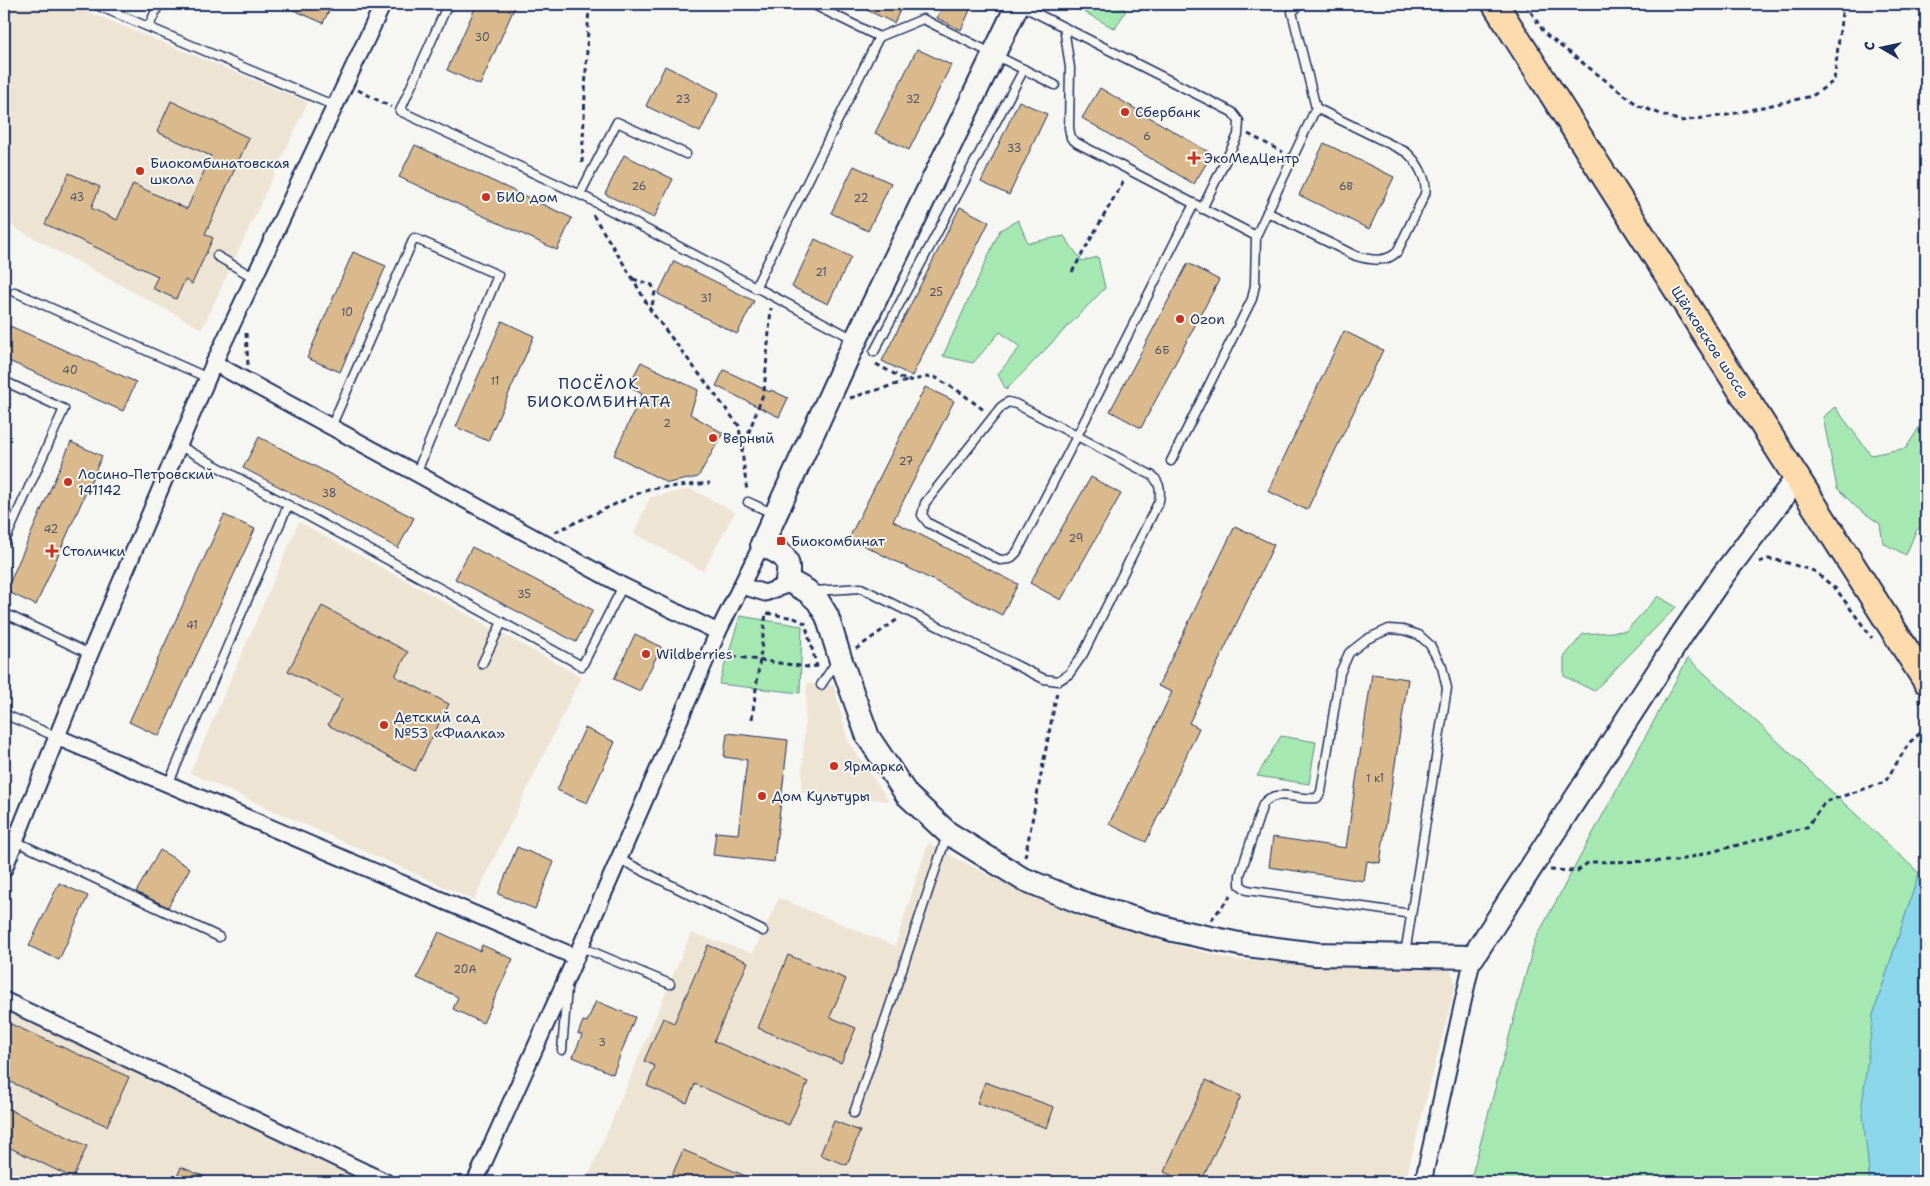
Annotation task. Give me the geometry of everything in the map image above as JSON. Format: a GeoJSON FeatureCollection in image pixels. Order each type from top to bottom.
{"type":"FeatureCollection","features":[{"type":"Feature","properties":{"kind":"main road","name":"Щёлковское шоссе"},"geometry":{"type":"LineString","coordinates":[[1495,4],[1688,309],[1798,477],[1921,688]]}},
{"type":"Feature","properties":{"kind":"street"},"geometry":{"type":"LineString","coordinates":[[4,868],[90,654],[178,445],[253,277],[383,4]]}},
{"type":"Feature","properties":{"kind":"street"},"geometry":{"type":"LineString","coordinates":[[475,1182],[568,976],[718,632],[762,544],[826,405],[860,348],[993,54],[1018,4]]}},
{"type":"Feature","properties":{"kind":"street"},"geometry":{"type":"LineString","coordinates":[[214,363],[416,474],[540,539],[623,586],[718,632]]}},
{"type":"Feature","properties":{"kind":"street"},"geometry":{"type":"LineString","coordinates":[[1423,1182],[1473,957],[1683,633],[1798,477]]}},
{"type":"Feature","properties":{"kind":"street"},"geometry":{"type":"LineString","coordinates":[[742,586],[765,593],[784,586],[787,580],[790,567],[784,557],[762,544]]}},
{"type":"Feature","properties":{"kind":"street"},"geometry":{"type":"LineString","coordinates":[[787,580],[807,591],[818,601],[827,616],[868,737],[907,795],[948,833],[1021,878],[1085,904],[1197,939],[1316,954],[1473,957]]}},
{"type":"Feature","properties":{"kind":"street"},"geometry":{"type":"LineString","coordinates":[[57,738],[578,952]]}},
{"type":"Feature","properties":{"kind":"street"},"geometry":{"type":"LineString","coordinates":[[4,1000],[386,1182]]}},
{"type":"Feature","properties":{"kind":"lane"},"geometry":{"type":"LineString","coordinates":[[94,4],[335,106]]}},
{"type":"Feature","properties":{"kind":"lane"},"geometry":{"type":"LineString","coordinates":[[149,26],[159,4]]}},
{"type":"Feature","properties":{"kind":"lane"},"geometry":{"type":"LineString","coordinates":[[448,4],[400,111],[584,196],[772,296],[860,348],[1024,69]]}},
{"type":"Feature","properties":{"kind":"lane"},"geometry":{"type":"LineString","coordinates":[[812,4],[879,38]]}},
{"type":"Feature","properties":{"kind":"lane"},"geometry":{"type":"LineString","coordinates":[[1018,4],[1232,112],[1239,121],[1238,134],[1202,209]]}},
{"type":"Feature","properties":{"kind":"lane"},"geometry":{"type":"LineString","coordinates":[[1171,461],[1252,299],[1255,285],[1256,236],[1316,108],[1292,12],[1301,4]]}},
{"type":"Feature","properties":{"kind":"lane"},"geometry":{"type":"LineString","coordinates":[[755,288],[879,38],[923,19],[1055,85]]}},
{"type":"Feature","properties":{"kind":"lane"},"geometry":{"type":"LineString","coordinates":[[1064,27],[1070,68],[1069,128],[1071,138],[1129,171],[1256,236]]}},
{"type":"Feature","properties":{"kind":"lane"},"geometry":{"type":"LineString","coordinates":[[1267,212],[1356,256],[1370,259],[1386,259],[1392,258],[1397,252],[1425,194],[1425,180],[1414,160],[1406,152],[1316,108]]}},
{"type":"Feature","properties":{"kind":"lane"},"geometry":{"type":"LineString","coordinates":[[584,196],[617,122],[686,154]]}},
{"type":"Feature","properties":{"kind":"lane"},"geometry":{"type":"LineString","coordinates":[[807,591],[861,588],[1044,679],[1058,681],[1069,674],[1083,654],[1159,501],[1161,489],[1153,476],[1076,436],[1016,404],[1008,402],[1001,407],[925,503],[922,515],[928,523],[1000,560],[1010,559],[1017,552],[1076,436],[1194,204]]}},
{"type":"Feature","properties":{"kind":"lane"},"geometry":{"type":"LineString","coordinates":[[331,427],[414,238],[498,275],[416,474]]}},
{"type":"Feature","properties":{"kind":"lane"},"geometry":{"type":"LineString","coordinates":[[217,256],[253,277]]}},
{"type":"Feature","properties":{"kind":"lane"},"geometry":{"type":"LineString","coordinates":[[15,292],[208,378]]}},
{"type":"Feature","properties":{"kind":"lane"},"geometry":{"type":"LineString","coordinates":[[4,381],[64,408],[4,543]]}},
{"type":"Feature","properties":{"kind":"lane"},"geometry":{"type":"LineString","coordinates":[[178,445],[582,666],[623,586]]}},
{"type":"Feature","properties":{"kind":"lane"},"geometry":{"type":"LineString","coordinates":[[748,502],[775,514]]}},
{"type":"Feature","properties":{"kind":"lane"},"geometry":{"type":"LineString","coordinates":[[168,785],[288,505]]}},
{"type":"Feature","properties":{"kind":"lane"},"geometry":{"type":"LineString","coordinates":[[4,613],[90,654]]}},
{"type":"Feature","properties":{"kind":"lane"},"geometry":{"type":"LineString","coordinates":[[482,664],[502,622]]}},
{"type":"Feature","properties":{"kind":"lane"},"geometry":{"type":"LineString","coordinates":[[1404,956],[1411,914],[1447,688],[1442,667],[1430,646],[1420,635],[1403,630],[1389,629],[1367,639],[1349,653],[1340,673],[1321,792],[1317,798],[1310,799],[1278,795],[1269,797],[1263,804],[1240,875],[1240,884],[1247,890],[1411,914]]}},
{"type":"Feature","properties":{"kind":"lane"},"geometry":{"type":"LineString","coordinates":[[820,685],[840,658]]}},
{"type":"Feature","properties":{"kind":"lane"},"geometry":{"type":"LineString","coordinates":[[4,714],[57,738]]}},
{"type":"Feature","properties":{"kind":"lane"},"geometry":{"type":"LineString","coordinates":[[854,1113],[948,833]]}},
{"type":"Feature","properties":{"kind":"lane"},"geometry":{"type":"LineString","coordinates":[[15,841],[219,937]]}},
{"type":"Feature","properties":{"kind":"lane"},"geometry":{"type":"LineString","coordinates":[[619,859],[763,932]]}},
{"type":"Feature","properties":{"kind":"lane"},"geometry":{"type":"LineString","coordinates":[[578,952],[670,984]]}},
{"type":"Feature","properties":{"kind":"lane"},"geometry":{"type":"LineString","coordinates":[[562,1050],[568,976]]}},
{"type":"Feature","properties":{"kind":"path"},"geometry":{"type":"LineString","coordinates":[[589,4],[584,196],[594,219],[633,279],[651,311],[739,426],[748,502]]}},
{"type":"Feature","properties":{"kind":"path"},"geometry":{"type":"LineString","coordinates":[[1526,4],[1546,34],[1608,82],[1640,106],[1680,121],[1727,115],[1812,96],[1834,81],[1843,4]]}},
{"type":"Feature","properties":{"kind":"path"},"geometry":{"type":"LineString","coordinates":[[358,90],[400,111]]}},
{"type":"Feature","properties":{"kind":"path"},"geometry":{"type":"LineString","coordinates":[[1262,141],[1285,153]]}},
{"type":"Feature","properties":{"kind":"path"},"geometry":{"type":"LineString","coordinates":[[1072,272],[1129,171]]}},
{"type":"Feature","properties":{"kind":"path"},"geometry":{"type":"LineString","coordinates":[[633,279],[652,285],[655,292],[651,311]]}},
{"type":"Feature","properties":{"kind":"path"},"geometry":{"type":"LineString","coordinates":[[742,451],[764,392],[772,296]]}},
{"type":"Feature","properties":{"kind":"path"},"geometry":{"type":"LineString","coordinates":[[860,348],[907,381]]}},
{"type":"Feature","properties":{"kind":"path"},"geometry":{"type":"LineString","coordinates":[[826,405],[907,381],[933,376],[960,392],[993,417]]}},
{"type":"Feature","properties":{"kind":"path"},"geometry":{"type":"LineString","coordinates":[[540,539],[648,489],[710,483]]}},
{"type":"Feature","properties":{"kind":"path"},"geometry":{"type":"LineString","coordinates":[[1755,563],[1768,559],[1781,560],[1814,571],[1836,590],[1875,642]]}},
{"type":"Feature","properties":{"kind":"path"},"geometry":{"type":"LineString","coordinates":[[712,649],[724,655],[760,661],[817,666],[805,623],[794,618],[766,613],[760,661],[752,719]]}},
{"type":"Feature","properties":{"kind":"path"},"geometry":{"type":"LineString","coordinates":[[840,658],[871,640],[895,620],[911,616],[928,622]]}},
{"type":"Feature","properties":{"kind":"path"},"geometry":{"type":"LineString","coordinates":[[1021,878],[1058,681]]}},
{"type":"Feature","properties":{"kind":"path"},"geometry":{"type":"LineString","coordinates":[[1921,688],[1926,710]]}},
{"type":"Feature","properties":{"kind":"path"},"geometry":{"type":"LineString","coordinates":[[1529,870],[1577,871],[1589,862],[1676,861],[1807,826],[1825,802],[1885,782],[1909,743],[1926,728]]}},
{"type":"Feature","properties":{"kind":"path"},"geometry":{"type":"LineString","coordinates":[[1197,939],[1240,884]]}},
{"type":"Feature","properties":{"kind":"shaded area","name":"Биокомбинатовская школа"},"geometry":{"type":"Polygon","coordinates":[[[4,4],[69,4],[308,102],[202,329],[4,222],[4,4]]]}},
{"type":"Feature","properties":{"kind":"shaded area"},"geometry":{"type":"Polygon","coordinates":[[[691,489],[735,512],[703,571],[634,533],[650,497],[691,489]]]}},
{"type":"Feature","properties":{"kind":"shaded area","name":"Детский сад №53 «Фиалка»"},"geometry":{"type":"Polygon","coordinates":[[[299,522],[581,677],[474,900],[190,773],[299,522]]]}},
{"type":"Feature","properties":{"kind":"shaded area","name":"Ярмарка"},"geometry":{"type":"Polygon","coordinates":[[[807,683],[834,686],[848,741],[889,801],[801,792],[807,683]]]}},
{"type":"Feature","properties":{"kind":"shaded area"},"geometry":{"type":"Polygon","coordinates":[[[928,843],[1005,884],[1157,940],[1234,960],[1450,970],[1456,983],[1405,1182],[586,1182],[691,933],[753,953],[779,898],[895,946],[928,843]]]}},
{"type":"Feature","properties":{"kind":"shaded area"},"geometry":{"type":"Polygon","coordinates":[[[4,1005],[375,1182],[4,1182],[4,1005]]]}},
{"type":"Feature","properties":{"kind":"green space"},"geometry":{"type":"Polygon","coordinates":[[[1070,4],[1114,4],[1126,10],[1115,29],[1070,4]]]}},
{"type":"Feature","properties":{"kind":"green space"},"geometry":{"type":"Polygon","coordinates":[[[1018,220],[1028,243],[1064,236],[1082,261],[1098,257],[1105,288],[1006,390],[998,374],[1020,347],[1000,332],[973,363],[943,356],[1000,230],[1018,220]]]}},
{"type":"Feature","properties":{"kind":"green space"},"geometry":{"type":"Polygon","coordinates":[[[1835,407],[1871,455],[1906,448],[1920,426],[1926,429],[1926,521],[1916,531],[1906,555],[1883,543],[1880,524],[1856,507],[1837,488],[1823,417],[1835,407]]]}},
{"type":"Feature","properties":{"kind":"green space"},"geometry":{"type":"Polygon","coordinates":[[[1658,596],[1676,607],[1594,691],[1564,676],[1564,657],[1583,634],[1626,631],[1658,596]]]}},
{"type":"Feature","properties":{"kind":"green space"},"geometry":{"type":"Polygon","coordinates":[[[740,616],[802,626],[800,693],[719,684],[740,616]]]}},
{"type":"Feature","properties":{"kind":"green space"},"geometry":{"type":"Polygon","coordinates":[[[1688,658],[1919,873],[1873,1015],[1868,1163],[1870,1182],[1470,1182],[1535,940],[1688,658]]]}},
{"type":"Feature","properties":{"kind":"green space"},"geometry":{"type":"Polygon","coordinates":[[[1281,736],[1316,742],[1309,784],[1257,776],[1281,736]]]}},
{"type":"Feature","properties":{"kind":"water"},"geometry":{"type":"Polygon","coordinates":[[[1926,862],[1926,1182],[1870,1182],[1862,1105],[1873,1015],[1919,873],[1926,862]]]}},
{"type":"Feature","properties":{"kind":"building"},"geometry":{"type":"Polygon","coordinates":[[[280,4],[332,4],[323,23],[280,4]]]}},
{"type":"Feature","properties":{"kind":"building"},"geometry":{"type":"Polygon","coordinates":[[[477,4],[516,4],[480,85],[447,70],[477,4]]]}},
{"type":"Feature","properties":{"kind":"building"},"geometry":{"type":"Polygon","coordinates":[[[854,4],[903,4],[894,23],[854,4]]]}},
{"type":"Feature","properties":{"kind":"building"},"geometry":{"type":"Polygon","coordinates":[[[944,4],[958,4],[970,10],[961,30],[937,18],[944,4]]]}},
{"type":"Feature","properties":{"kind":"building"},"geometry":{"type":"Polygon","coordinates":[[[917,49],[951,65],[909,150],[875,133],[917,49]]]}},
{"type":"Feature","properties":{"kind":"building"},"geometry":{"type":"Polygon","coordinates":[[[665,66],[719,93],[700,132],[646,106],[665,66]]]}},
{"type":"Feature","properties":{"kind":"building"},"geometry":{"type":"Polygon","coordinates":[[[1100,88],[1212,154],[1194,184],[1082,118],[1100,88]]]}},
{"type":"Feature","properties":{"kind":"building"},"geometry":{"type":"Polygon","coordinates":[[[171,101],[249,138],[205,234],[213,238],[192,284],[185,280],[176,299],[152,288],[158,276],[45,224],[69,173],[100,187],[91,208],[117,220],[133,184],[187,209],[211,156],[157,132],[171,101]]]}},
{"type":"Feature","properties":{"kind":"building"},"geometry":{"type":"Polygon","coordinates":[[[1019,101],[1047,114],[1009,195],[981,182],[1019,101]]]}},
{"type":"Feature","properties":{"kind":"building"},"geometry":{"type":"Polygon","coordinates":[[[1324,143],[1394,177],[1369,229],[1299,195],[1324,143]]]}},
{"type":"Feature","properties":{"kind":"building","name":"БИО дом"},"geometry":{"type":"Polygon","coordinates":[[[415,145],[572,218],[557,250],[399,177],[415,145]]]}},
{"type":"Feature","properties":{"kind":"building"},"geometry":{"type":"Polygon","coordinates":[[[624,155],[673,179],[654,218],[605,194],[624,155]]]}},
{"type":"Feature","properties":{"kind":"building"},"geometry":{"type":"Polygon","coordinates":[[[854,166],[891,183],[868,231],[831,213],[854,166]]]}},
{"type":"Feature","properties":{"kind":"building"},"geometry":{"type":"Polygon","coordinates":[[[960,207],[989,222],[912,376],[882,361],[960,207]]]}},
{"type":"Feature","properties":{"kind":"building"},"geometry":{"type":"Polygon","coordinates":[[[815,239],[851,257],[828,304],[792,287],[815,239]]]}},
{"type":"Feature","properties":{"kind":"building"},"geometry":{"type":"Polygon","coordinates":[[[353,252],[386,266],[340,372],[307,358],[353,252]]]}},
{"type":"Feature","properties":{"kind":"building"},"geometry":{"type":"Polygon","coordinates":[[[674,261],[754,301],[737,334],[658,294],[674,261]]]}},
{"type":"Feature","properties":{"kind":"building"},"geometry":{"type":"Polygon","coordinates":[[[1188,263],[1219,280],[1141,428],[1110,411],[1188,263]]]}},
{"type":"Feature","properties":{"kind":"building"},"geometry":{"type":"Polygon","coordinates":[[[502,321],[534,336],[488,441],[456,427],[502,321]]]}},
{"type":"Feature","properties":{"kind":"building"},"geometry":{"type":"Polygon","coordinates":[[[10,326],[136,382],[123,411],[4,359],[4,341],[10,326]]]}},
{"type":"Feature","properties":{"kind":"building"},"geometry":{"type":"Polygon","coordinates":[[[1344,331],[1383,350],[1307,510],[1268,491],[1344,331]]]}},
{"type":"Feature","properties":{"kind":"building"},"geometry":{"type":"Polygon","coordinates":[[[641,362],[698,390],[690,414],[723,433],[698,477],[668,483],[614,455],[642,394],[628,386],[641,362]]]}},
{"type":"Feature","properties":{"kind":"building"},"geometry":{"type":"Polygon","coordinates":[[[724,370],[770,392],[771,390],[788,398],[779,417],[716,386],[724,370]]]}},
{"type":"Feature","properties":{"kind":"building"},"geometry":{"type":"Polygon","coordinates":[[[925,387],[954,401],[893,521],[1018,584],[1002,615],[849,538],[925,387]]]}},
{"type":"Feature","properties":{"kind":"building"},"geometry":{"type":"Polygon","coordinates":[[[259,437],[414,518],[398,548],[243,468],[259,437]]]}},
{"type":"Feature","properties":{"kind":"building"},"geometry":{"type":"Polygon","coordinates":[[[71,442],[102,456],[36,605],[6,591],[71,442]]]}},
{"type":"Feature","properties":{"kind":"building"},"geometry":{"type":"Polygon","coordinates":[[[1091,477],[1121,494],[1061,600],[1030,583],[1091,477]]]}},
{"type":"Feature","properties":{"kind":"building"},"geometry":{"type":"Polygon","coordinates":[[[224,515],[255,529],[159,736],[129,722],[224,515]]]}},
{"type":"Feature","properties":{"kind":"building"},"geometry":{"type":"Polygon","coordinates":[[[1235,526],[1274,545],[1189,723],[1199,728],[1146,842],[1109,824],[1172,692],[1158,686],[1235,526]]]}},
{"type":"Feature","properties":{"kind":"building"},"geometry":{"type":"Polygon","coordinates":[[[472,547],[593,610],[576,642],[455,579],[472,547]]]}},
{"type":"Feature","properties":{"kind":"building"},"geometry":{"type":"Polygon","coordinates":[[[322,606],[408,652],[395,676],[449,704],[415,771],[328,725],[342,699],[288,671],[322,606]]]}},
{"type":"Feature","properties":{"kind":"building"},"geometry":{"type":"Polygon","coordinates":[[[635,634],[661,647],[640,691],[614,679],[635,634]]]}},
{"type":"Feature","properties":{"kind":"building"},"geometry":{"type":"Polygon","coordinates":[[[1372,674],[1408,679],[1380,863],[1367,861],[1364,881],[1269,867],[1273,837],[1346,848],[1372,674]]]}},
{"type":"Feature","properties":{"kind":"building"},"geometry":{"type":"Polygon","coordinates":[[[585,728],[615,742],[587,803],[557,790],[585,728]]]}},
{"type":"Feature","properties":{"kind":"building","name":"Дом Культуры"},"geometry":{"type":"Polygon","coordinates":[[[727,733],[788,740],[774,862],[713,855],[716,832],[738,834],[747,760],[724,757],[727,733]]]}},
{"type":"Feature","properties":{"kind":"building"},"geometry":{"type":"Polygon","coordinates":[[[517,847],[554,862],[535,909],[498,894],[517,847]]]}},
{"type":"Feature","properties":{"kind":"building"},"geometry":{"type":"Polygon","coordinates":[[[160,850],[190,868],[168,907],[136,892],[160,850]]]}},
{"type":"Feature","properties":{"kind":"building"},"geometry":{"type":"Polygon","coordinates":[[[59,883],[88,896],[59,960],[29,946],[59,883]]]}},
{"type":"Feature","properties":{"kind":"building"},"geometry":{"type":"Polygon","coordinates":[[[439,932],[480,951],[482,945],[513,959],[483,1023],[453,1009],[458,997],[417,978],[439,932]]]}},
{"type":"Feature","properties":{"kind":"building"},"geometry":{"type":"Polygon","coordinates":[[[708,945],[748,962],[714,1041],[808,1082],[789,1125],[695,1084],[687,1103],[647,1086],[655,1066],[644,1061],[663,1018],[674,1023],[708,945]]]}},
{"type":"Feature","properties":{"kind":"building"},"geometry":{"type":"Polygon","coordinates":[[[788,955],[846,979],[830,1017],[856,1028],[841,1063],[758,1028],[788,955]]]}},
{"type":"Feature","properties":{"kind":"building"},"geometry":{"type":"Polygon","coordinates":[[[596,1001],[635,1017],[613,1074],[573,1057],[582,1035],[578,1034],[583,1021],[587,1022],[596,1001]]]}},
{"type":"Feature","properties":{"kind":"building"},"geometry":{"type":"Polygon","coordinates":[[[4,1021],[129,1077],[107,1126],[4,1079],[4,1021]]]}},
{"type":"Feature","properties":{"kind":"building"},"geometry":{"type":"Polygon","coordinates":[[[1206,1080],[1241,1096],[1201,1182],[1186,1182],[1164,1172],[1206,1080]]]}},
{"type":"Feature","properties":{"kind":"building"},"geometry":{"type":"Polygon","coordinates":[[[985,1082],[1054,1107],[1047,1128],[977,1103],[985,1082]]]}},
{"type":"Feature","properties":{"kind":"building"},"geometry":{"type":"Polygon","coordinates":[[[4,1107],[87,1146],[73,1178],[4,1145],[4,1107]]]}},
{"type":"Feature","properties":{"kind":"building"},"geometry":{"type":"Polygon","coordinates":[[[834,1121],[860,1131],[847,1165],[820,1155],[834,1121]]]}},
{"type":"Feature","properties":{"kind":"building"},"geometry":{"type":"Polygon","coordinates":[[[683,1150],[760,1182],[669,1182],[683,1150]]]}},
{"type":"Feature","properties":{"kind":"building"},"geometry":{"type":"Polygon","coordinates":[[[181,1167],[217,1182],[175,1182],[181,1167]]]}},
{"type":"Feature","properties":{"kind":"place","name":"Сбербанк"},"geometry":{"type":"Point","coordinates":[1125,112]}},
{"type":"Feature","properties":{"kind":"place","name":"ЭкоМедЦентр"},"geometry":{"type":"Point","coordinates":[1194,158]}},
{"type":"Feature","properties":{"kind":"place","name":"Биокомбинатовская школа"},"geometry":{"type":"Point","coordinates":[140,171]}},
{"type":"Feature","properties":{"kind":"place","name":"БИО дом"},"geometry":{"type":"Point","coordinates":[486,197]}},
{"type":"Feature","properties":{"kind":"place","name":"Ozon"},"geometry":{"type":"Point","coordinates":[1180,319]}},
{"type":"Feature","properties":{"kind":"place","name":"Верный"},"geometry":{"type":"Point","coordinates":[713,438]}},
{"type":"Feature","properties":{"kind":"place","name":"Лосино-Петровский 141142"},"geometry":{"type":"Point","coordinates":[68,482]}},
{"type":"Feature","properties":{"kind":"place","name":"Биокомбинат"},"geometry":{"type":"Point","coordinates":[781,541]}},
{"type":"Feature","properties":{"kind":"place","name":"Столички"},"geometry":{"type":"Point","coordinates":[52,551]}},
{"type":"Feature","properties":{"kind":"place","name":"Wildberries"},"geometry":{"type":"Point","coordinates":[646,654]}},
{"type":"Feature","properties":{"kind":"place","name":"Детский сад №53 «Фиалка»"},"geometry":{"type":"Point","coordinates":[384,725]}},
{"type":"Feature","properties":{"kind":"place","name":"Ярмарка"},"geometry":{"type":"Point","coordinates":[834,766]}},
{"type":"Feature","properties":{"kind":"place","name":"Дом Культуры"},"geometry":{"type":"Point","coordinates":[762,796]}},
{"type":"Feature","properties":{"kind":"district","name":"ПОСЁЛОК БИОКОМБИНАТА"},"geometry":{"type":"Point","coordinates":[599,392]}}]}
